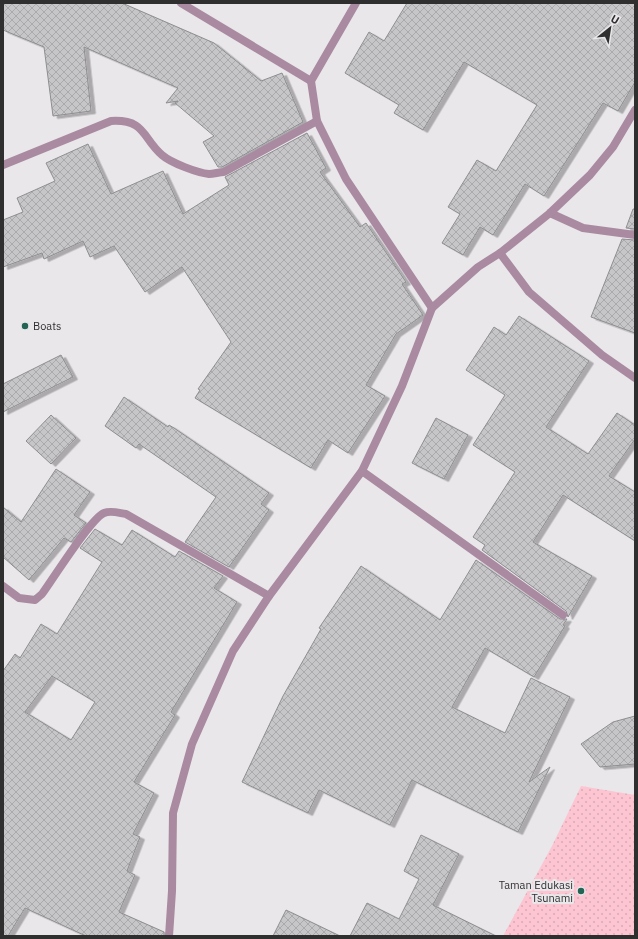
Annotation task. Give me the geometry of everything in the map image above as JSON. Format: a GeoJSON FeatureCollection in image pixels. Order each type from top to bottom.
{"type":"FeatureCollection","features":[{"type":"Feature","properties":{"kind":"street"},"geometry":{"type":"LineString","coordinates":[[181,3],[311,81]]}},
{"type":"Feature","properties":{"kind":"street"},"geometry":{"type":"LineString","coordinates":[[356,3],[311,81],[317,121],[346,179],[432,308]]}},
{"type":"Feature","properties":{"kind":"street"},"geometry":{"type":"LineString","coordinates":[[169,936],[172,891],[173,812],[192,744],[233,651],[268,596],[362,471],[402,386],[432,308],[478,267],[500,253],[550,213],[594,170],[613,147],[635,110]]}},
{"type":"Feature","properties":{"kind":"street"},"geometry":{"type":"LineString","coordinates":[[3,165],[111,121],[123,121],[140,129],[162,155],[177,164],[208,174],[224,172],[317,121]]}},
{"type":"Feature","properties":{"kind":"street"},"geometry":{"type":"LineString","coordinates":[[550,213],[583,228],[635,235]]}},
{"type":"Feature","properties":{"kind":"street"},"geometry":{"type":"LineString","coordinates":[[500,253],[529,292],[602,354],[635,378]]}},
{"type":"Feature","properties":{"kind":"street"},"geometry":{"type":"LineString","coordinates":[[362,471],[563,615]]}},
{"type":"Feature","properties":{"kind":"street"},"geometry":{"type":"LineString","coordinates":[[3,586],[19,598],[35,600],[42,594],[93,522],[105,512],[111,511],[126,514],[268,596]]}},
{"type":"Feature","properties":{"kind":"shaded area","name":"Taman Edukasi Tsunami"},"geometry":{"type":"Polygon","coordinates":[[[581,786],[635,795],[635,936],[503,936],[552,846],[581,786]]]}},
{"type":"Feature","properties":{"kind":"building"},"geometry":{"type":"Polygon","coordinates":[[[3,3],[122,3],[214,43],[261,81],[282,73],[303,122],[222,167],[218,167],[203,142],[214,136],[175,103],[178,101],[166,103],[178,88],[84,47],[91,111],[53,116],[44,47],[3,30],[3,3]]]}},
{"type":"Feature","properties":{"kind":"building"},"geometry":{"type":"Polygon","coordinates":[[[407,3],[635,3],[635,82],[618,111],[603,103],[544,196],[525,184],[493,235],[480,227],[463,255],[442,243],[460,214],[448,207],[477,160],[496,171],[537,105],[464,62],[423,130],[394,113],[399,105],[345,73],[369,32],[384,41],[407,3]]]}},
{"type":"Feature","properties":{"kind":"building"},"geometry":{"type":"Polygon","coordinates":[[[307,133],[326,168],[320,172],[360,227],[366,223],[406,282],[402,284],[423,315],[396,334],[366,385],[385,396],[348,453],[328,440],[311,468],[195,398],[200,390],[198,389],[231,342],[182,267],[145,292],[114,246],[90,257],[83,241],[44,259],[42,253],[3,267],[3,220],[23,212],[17,198],[55,181],[46,163],[88,144],[111,194],[163,171],[183,214],[229,185],[225,177],[307,133]]]}},
{"type":"Feature","properties":{"kind":"building"},"geometry":{"type":"Polygon","coordinates":[[[633,209],[635,209],[635,229],[626,228],[633,209]]]}},
{"type":"Feature","properties":{"kind":"building"},"geometry":{"type":"Polygon","coordinates":[[[622,239],[635,240],[635,333],[591,317],[622,239]]]}},
{"type":"Feature","properties":{"kind":"building"},"geometry":{"type":"Polygon","coordinates":[[[519,316],[589,361],[546,427],[588,454],[617,413],[635,425],[635,439],[609,476],[635,492],[635,541],[563,495],[533,542],[592,576],[568,617],[566,611],[482,550],[485,545],[473,537],[515,472],[473,445],[505,395],[466,370],[494,327],[506,335],[519,316]]]}},
{"type":"Feature","properties":{"kind":"building"},"geometry":{"type":"Polygon","coordinates":[[[61,355],[73,377],[3,412],[3,384],[61,355]]]}},
{"type":"Feature","properties":{"kind":"building"},"geometry":{"type":"Polygon","coordinates":[[[124,397],[168,427],[169,425],[174,428],[269,493],[261,504],[269,510],[229,567],[185,542],[216,497],[139,444],[136,448],[105,426],[124,397]]]}},
{"type":"Feature","properties":{"kind":"building"},"geometry":{"type":"Polygon","coordinates":[[[51,415],[76,438],[51,464],[26,441],[51,415]]]}},
{"type":"Feature","properties":{"kind":"building"},"geometry":{"type":"Polygon","coordinates":[[[436,418],[468,435],[444,479],[412,463],[436,418]]]}},
{"type":"Feature","properties":{"kind":"building"},"geometry":{"type":"Polygon","coordinates":[[[56,469],[90,492],[74,515],[86,523],[71,542],[64,538],[29,580],[3,557],[3,507],[21,522],[56,469]]]}},
{"type":"Feature","properties":{"kind":"building"},"geometry":{"type":"Polygon","coordinates":[[[95,529],[122,545],[132,530],[175,557],[179,551],[223,576],[214,588],[237,602],[171,712],[175,715],[134,782],[154,793],[133,834],[140,837],[127,871],[135,875],[119,912],[164,932],[164,936],[86,936],[25,908],[8,936],[3,936],[3,671],[15,654],[20,658],[41,624],[57,634],[102,562],[80,548],[95,529]],[[52,676],[25,712],[71,740],[95,702],[52,676]]]}},
{"type":"Feature","properties":{"kind":"building"},"geometry":{"type":"Polygon","coordinates":[[[476,560],[560,619],[567,619],[563,625],[565,626],[534,677],[485,648],[452,707],[505,733],[531,678],[570,697],[529,782],[550,767],[518,832],[412,780],[390,825],[319,790],[308,813],[242,782],[283,696],[321,629],[319,628],[361,566],[440,620],[476,560]]]}},
{"type":"Feature","properties":{"kind":"building"},"geometry":{"type":"Polygon","coordinates":[[[635,716],[635,764],[600,767],[581,744],[613,722],[635,716]]]}},
{"type":"Feature","properties":{"kind":"building"},"geometry":{"type":"Polygon","coordinates":[[[421,835],[459,854],[433,905],[496,936],[350,936],[367,903],[399,919],[419,879],[404,871],[421,835]]]}},
{"type":"Feature","properties":{"kind":"building"},"geometry":{"type":"Polygon","coordinates":[[[286,910],[340,936],[273,936],[286,910]]]}},
{"type":"Feature","properties":{"kind":"place","name":"Boats"},"geometry":{"type":"Point","coordinates":[25,326]}},
{"type":"Feature","properties":{"kind":"place","name":"Taman Edukasi Tsunami"},"geometry":{"type":"Point","coordinates":[581,891]}}]}
